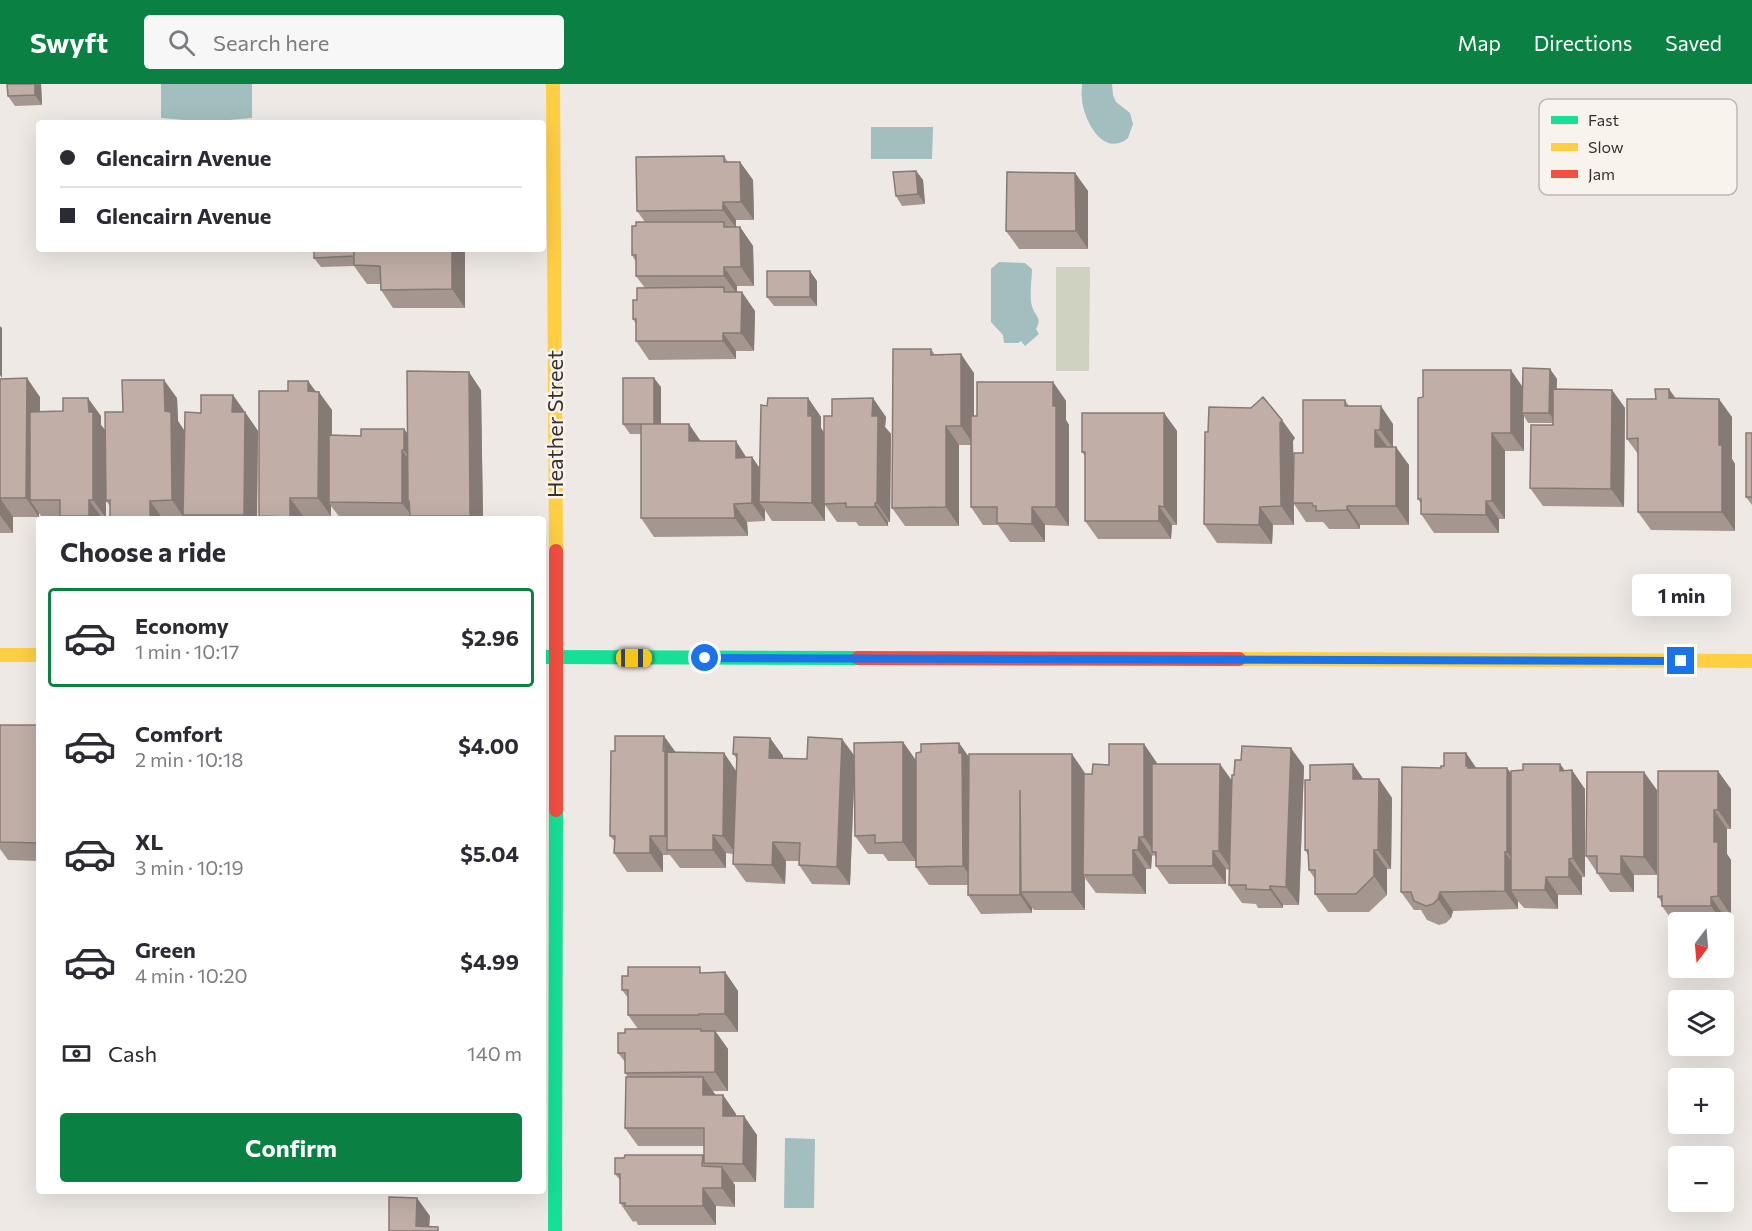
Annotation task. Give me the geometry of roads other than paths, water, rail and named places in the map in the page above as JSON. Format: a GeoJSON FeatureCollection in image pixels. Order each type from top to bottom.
{"type":"FeatureCollection","features":[{"type":"Feature","properties":{"kind":"street","name":"Heather Street"},"geometry":{"type":"LineString","coordinates":[[553,84],[550,658],[555,1231]]}},
{"type":"Feature","properties":{"kind":"street"},"geometry":{"type":"LineString","coordinates":[[0,655],[36,655]]}},
{"type":"Feature","properties":{"kind":"street"},"geometry":{"type":"LineString","coordinates":[[550,658],[1752,661]]}},
{"type":"Feature","properties":{"kind":"water"},"geometry":{"type":"Polygon","coordinates":[[[161,84],[252,84],[252,118],[184,120],[161,118],[161,84]]]}},
{"type":"Feature","properties":{"kind":"water"},"geometry":{"type":"Polygon","coordinates":[[[1082,84],[1112,84],[1116,102],[1130,113],[1133,124],[1128,138],[1120,143],[1111,144],[1098,136],[1085,114],[1082,84]]]}},
{"type":"Feature","properties":{"kind":"water"},"geometry":{"type":"Polygon","coordinates":[[[871,127],[933,127],[932,159],[871,159],[871,127]]]}},
{"type":"Feature","properties":{"kind":"water"},"geometry":{"type":"Polygon","coordinates":[[[999,262],[1025,263],[1032,269],[1031,302],[1039,322],[1036,329],[1039,334],[1025,346],[1021,341],[1004,343],[1003,335],[991,322],[991,269],[999,262]]]}},
{"type":"Feature","properties":{"kind":"water"},"geometry":{"type":"Polygon","coordinates":[[[785,1138],[815,1139],[814,1208],[784,1208],[785,1138]]]}}]}
